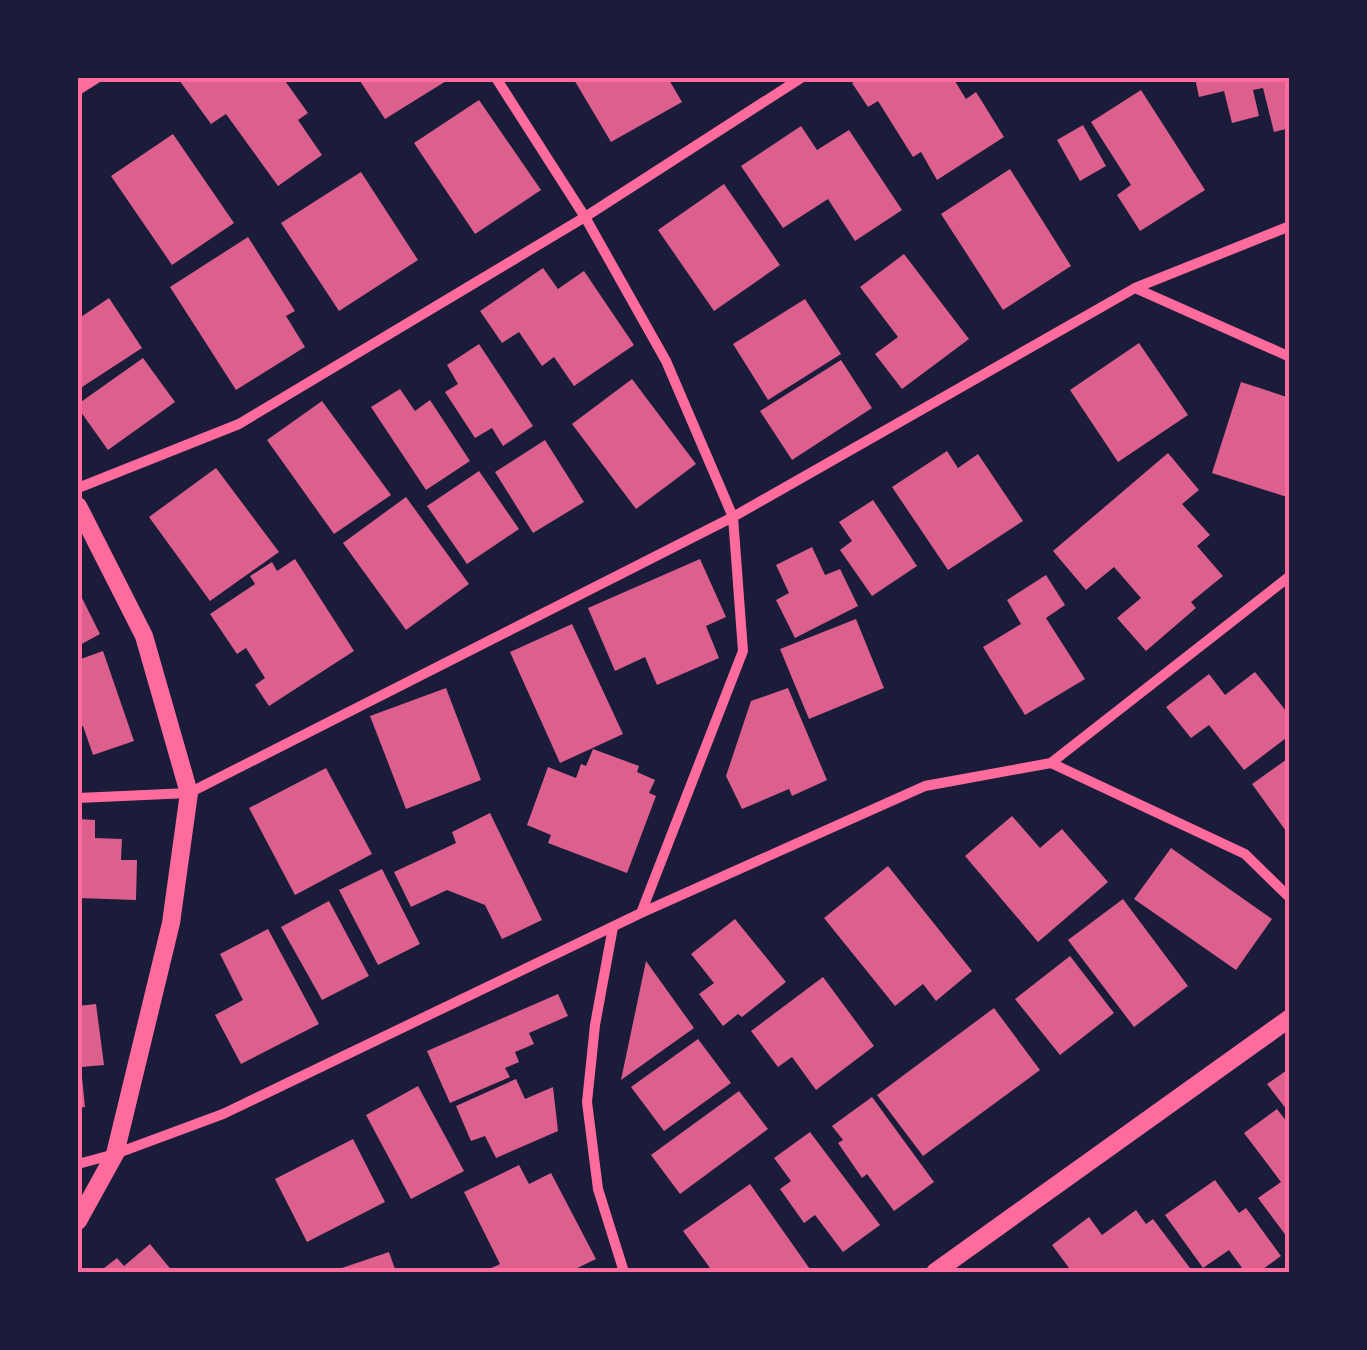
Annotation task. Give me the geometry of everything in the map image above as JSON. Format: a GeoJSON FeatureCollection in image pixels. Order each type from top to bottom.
{"type":"FeatureCollection","features":[{"type":"Feature","properties":{"kind":"street"},"geometry":{"type":"LineString","coordinates":[[78,90],[97,78]]}},
{"type":"Feature","properties":{"kind":"street"},"geometry":{"type":"LineString","coordinates":[[496,78],[584,218],[666,361],[734,517],[743,651],[640,914]]}},
{"type":"Feature","properties":{"kind":"street"},"geometry":{"type":"LineString","coordinates":[[78,488],[239,424],[584,218],[801,78]]}},
{"type":"Feature","properties":{"kind":"street"},"geometry":{"type":"LineString","coordinates":[[78,798],[189,794],[734,517],[1136,288],[1290,226]]}},
{"type":"Feature","properties":{"kind":"street"},"geometry":{"type":"LineString","coordinates":[[1136,288],[1290,357]]}},
{"type":"Feature","properties":{"kind":"street"},"geometry":{"type":"LineString","coordinates":[[78,506],[144,636],[189,794],[171,923],[115,1154],[78,1221]]}},
{"type":"Feature","properties":{"kind":"street"},"geometry":{"type":"LineString","coordinates":[[78,1164],[223,1114],[640,914],[926,786],[1051,764],[1290,576]]}},
{"type":"Feature","properties":{"kind":"street"},"geometry":{"type":"LineString","coordinates":[[1051,764],[1246,854],[1290,898]]}},
{"type":"Feature","properties":{"kind":"street"},"geometry":{"type":"LineString","coordinates":[[613,927],[595,1025],[587,1102],[598,1189],[624,1272]]}},
{"type":"Feature","properties":{"kind":"street"},"geometry":{"type":"LineString","coordinates":[[935,1272],[1290,1018]]}},
{"type":"Feature","properties":{"kind":"building"},"geometry":{"type":"Polygon","coordinates":[[[283,78],[308,113],[298,120],[322,155],[278,186],[226,114],[211,124],[179,80],[283,78]]]}},
{"type":"Feature","properties":{"kind":"building"},"geometry":{"type":"Polygon","coordinates":[[[358,78],[451,78],[385,119],[358,78]]]}},
{"type":"Feature","properties":{"kind":"building"},"geometry":{"type":"Polygon","coordinates":[[[573,78],[668,78],[682,102],[611,142],[573,78]]]}},
{"type":"Feature","properties":{"kind":"building"},"geometry":{"type":"Polygon","coordinates":[[[861,78],[953,78],[966,99],[976,92],[1004,137],[937,180],[921,152],[913,157],[878,101],[868,107],[852,83],[861,78]]]}},
{"type":"Feature","properties":{"kind":"building"},"geometry":{"type":"Polygon","coordinates":[[[1195,78],[1290,78],[1290,128],[1274,132],[1263,88],[1253,90],[1259,116],[1232,123],[1224,91],[1199,97],[1195,78]]]}},
{"type":"Feature","properties":{"kind":"building"},"geometry":{"type":"Polygon","coordinates":[[[1141,90],[1205,190],[1140,231],[1117,195],[1131,185],[1091,122],[1141,90]]]}},
{"type":"Feature","properties":{"kind":"building"},"geometry":{"type":"Polygon","coordinates":[[[479,100],[541,190],[475,234],[414,143],[479,100]]]}},
{"type":"Feature","properties":{"kind":"building"},"geometry":{"type":"Polygon","coordinates":[[[1083,125],[1106,166],[1080,181],[1057,140],[1083,125]]]}},
{"type":"Feature","properties":{"kind":"building"},"geometry":{"type":"Polygon","coordinates":[[[801,126],[817,150],[849,130],[902,210],[855,241],[828,199],[783,228],[741,166],[801,126]]]}},
{"type":"Feature","properties":{"kind":"building"},"geometry":{"type":"Polygon","coordinates":[[[173,134],[234,223],[172,265],[111,176],[173,134]]]}},
{"type":"Feature","properties":{"kind":"building"},"geometry":{"type":"Polygon","coordinates":[[[1010,169],[1071,266],[1003,310],[941,214],[1010,169]]]}},
{"type":"Feature","properties":{"kind":"building"},"geometry":{"type":"Polygon","coordinates":[[[361,172],[418,260],[339,311],[281,223],[361,172]]]}},
{"type":"Feature","properties":{"kind":"building"},"geometry":{"type":"Polygon","coordinates":[[[724,184],[780,265],[714,311],[658,230],[724,184]]]}},
{"type":"Feature","properties":{"kind":"building"},"geometry":{"type":"Polygon","coordinates":[[[248,237],[295,311],[286,316],[305,347],[236,390],[170,287],[248,237]]]}},
{"type":"Feature","properties":{"kind":"building"},"geometry":{"type":"Polygon","coordinates":[[[904,254],[969,339],[902,389],[875,354],[898,337],[860,287],[904,254]]]}},
{"type":"Feature","properties":{"kind":"building"},"geometry":{"type":"Polygon","coordinates":[[[543,268],[558,289],[584,271],[634,345],[574,386],[554,357],[542,366],[519,332],[502,343],[480,311],[543,268]]]}},
{"type":"Feature","properties":{"kind":"building"},"geometry":{"type":"Polygon","coordinates":[[[109,298],[142,348],[79,389],[78,319],[109,298]]]}},
{"type":"Feature","properties":{"kind":"building"},"geometry":{"type":"Polygon","coordinates":[[[805,299],[841,354],[768,400],[733,344],[805,299]]]}},
{"type":"Feature","properties":{"kind":"building"},"geometry":{"type":"Polygon","coordinates":[[[1139,343],[1188,415],[1118,462],[1070,390],[1139,343]]]}},
{"type":"Feature","properties":{"kind":"building"},"geometry":{"type":"Polygon","coordinates":[[[479,344],[533,426],[503,446],[492,428],[475,438],[445,392],[458,384],[447,365],[479,344]]]}},
{"type":"Feature","properties":{"kind":"building"},"geometry":{"type":"Polygon","coordinates":[[[143,358],[175,402],[108,450],[78,404],[143,358]]]}},
{"type":"Feature","properties":{"kind":"building"},"geometry":{"type":"Polygon","coordinates":[[[841,360],[872,408],[792,460],[760,411],[841,360]]]}},
{"type":"Feature","properties":{"kind":"building"},"geometry":{"type":"Polygon","coordinates":[[[632,379],[696,464],[636,509],[572,424],[632,379]]]}},
{"type":"Feature","properties":{"kind":"building"},"geometry":{"type":"Polygon","coordinates":[[[1241,382],[1290,398],[1290,498],[1212,473],[1241,382]]]}},
{"type":"Feature","properties":{"kind":"building"},"geometry":{"type":"Polygon","coordinates":[[[400,389],[415,411],[430,400],[470,461],[426,490],[371,407],[400,389]]]}},
{"type":"Feature","properties":{"kind":"building"},"geometry":{"type":"Polygon","coordinates":[[[322,401],[391,495],[334,534],[267,440],[322,401]]]}},
{"type":"Feature","properties":{"kind":"building"},"geometry":{"type":"Polygon","coordinates":[[[545,440],[584,502],[533,533],[495,472],[545,440]]]}},
{"type":"Feature","properties":{"kind":"building"},"geometry":{"type":"Polygon","coordinates":[[[947,451],[958,468],[978,454],[1023,521],[948,570],[892,487],[947,451]]]}},
{"type":"Feature","properties":{"kind":"building"},"geometry":{"type":"Polygon","coordinates":[[[1168,453],[1199,490],[1182,504],[1210,535],[1197,546],[1223,576],[1191,602],[1196,608],[1146,651],[1117,618],[1141,598],[1114,567],[1086,590],[1053,551],[1168,453]]]}},
{"type":"Feature","properties":{"kind":"building"},"geometry":{"type":"Polygon","coordinates":[[[216,468],[279,552],[210,601],[149,517],[216,468]]]}},
{"type":"Feature","properties":{"kind":"building"},"geometry":{"type":"Polygon","coordinates":[[[479,471],[519,529],[467,564],[427,506],[479,471]]]}},
{"type":"Feature","properties":{"kind":"building"},"geometry":{"type":"Polygon","coordinates":[[[406,497],[469,584],[406,630],[343,543],[406,497]]]}},
{"type":"Feature","properties":{"kind":"building"},"geometry":{"type":"Polygon","coordinates":[[[873,500],[917,566],[872,596],[840,550],[852,541],[839,522],[873,500]]]}},
{"type":"Feature","properties":{"kind":"building"},"geometry":{"type":"Polygon","coordinates":[[[812,547],[825,575],[840,569],[858,606],[795,638],[776,600],[789,593],[776,565],[812,547]]]}},
{"type":"Feature","properties":{"kind":"building"},"geometry":{"type":"Polygon","coordinates":[[[295,559],[354,651],[269,706],[255,685],[265,678],[246,648],[237,654],[210,614],[255,584],[250,576],[272,562],[277,571],[295,559]]]}},
{"type":"Feature","properties":{"kind":"building"},"geometry":{"type":"Polygon","coordinates":[[[700,559],[726,617],[706,626],[719,658],[657,685],[645,657],[615,671],[588,608],[700,559]]]}},
{"type":"Feature","properties":{"kind":"building"},"geometry":{"type":"Polygon","coordinates":[[[1046,575],[1065,605],[1046,618],[1085,679],[1025,715],[983,647],[1021,624],[1007,600],[1046,575]]]}},
{"type":"Feature","properties":{"kind":"building"},"geometry":{"type":"Polygon","coordinates":[[[78,590],[100,634],[78,646],[78,590]]]}},
{"type":"Feature","properties":{"kind":"building"},"geometry":{"type":"Polygon","coordinates":[[[856,619],[884,688],[809,719],[780,649],[856,619]]]}},
{"type":"Feature","properties":{"kind":"building"},"geometry":{"type":"Polygon","coordinates":[[[572,624],[623,734],[560,763],[510,652],[572,624]]]}},
{"type":"Feature","properties":{"kind":"building"},"geometry":{"type":"Polygon","coordinates":[[[103,651],[134,741],[93,755],[83,726],[78,727],[78,660],[103,651]]]}},
{"type":"Feature","properties":{"kind":"building"},"geometry":{"type":"Polygon","coordinates":[[[1255,672],[1290,716],[1290,735],[1244,770],[1209,725],[1191,738],[1166,707],[1209,674],[1225,695],[1255,672]]]}},
{"type":"Feature","properties":{"kind":"building"},"geometry":{"type":"Polygon","coordinates":[[[446,688],[481,780],[406,809],[370,716],[446,688]]]}},
{"type":"Feature","properties":{"kind":"building"},"geometry":{"type":"Polygon","coordinates":[[[788,688],[827,780],[792,796],[789,789],[742,809],[726,776],[751,701],[788,688]]]}},
{"type":"Feature","properties":{"kind":"building"},"geometry":{"type":"Polygon","coordinates":[[[593,749],[639,766],[637,772],[655,780],[649,793],[656,796],[627,873],[548,843],[551,835],[527,825],[548,767],[576,778],[593,749]]]}},
{"type":"Feature","properties":{"kind":"building"},"geometry":{"type":"Polygon","coordinates":[[[1290,757],[1290,828],[1286,831],[1252,784],[1290,757]]]}},
{"type":"Feature","properties":{"kind":"building"},"geometry":{"type":"Polygon","coordinates":[[[326,768],[372,854],[295,895],[249,808],[326,768]]]}},
{"type":"Feature","properties":{"kind":"building"},"geometry":{"type":"Polygon","coordinates":[[[490,813],[542,920],[502,939],[485,905],[447,890],[411,907],[394,872],[456,843],[452,832],[490,813]]]}},
{"type":"Feature","properties":{"kind":"building"},"geometry":{"type":"Polygon","coordinates":[[[1012,816],[1040,848],[1062,829],[1108,882],[1038,942],[965,856],[1012,816]]]}},
{"type":"Feature","properties":{"kind":"building"},"geometry":{"type":"Polygon","coordinates":[[[78,819],[95,820],[95,838],[122,839],[121,860],[137,860],[136,900],[78,898],[78,819]]]}},
{"type":"Feature","properties":{"kind":"building"},"geometry":{"type":"Polygon","coordinates":[[[1171,848],[1272,919],[1236,970],[1134,899],[1171,848]]]}},
{"type":"Feature","properties":{"kind":"building"},"geometry":{"type":"Polygon","coordinates":[[[888,866],[972,971],[936,1001],[923,984],[895,1006],[824,918],[888,866]]]}},
{"type":"Feature","properties":{"kind":"building"},"geometry":{"type":"Polygon","coordinates":[[[382,869],[420,944],[378,965],[339,890],[382,869]]]}},
{"type":"Feature","properties":{"kind":"building"},"geometry":{"type":"Polygon","coordinates":[[[1123,899],[1188,986],[1134,1027],[1068,940],[1123,899]]]}},
{"type":"Feature","properties":{"kind":"building"},"geometry":{"type":"Polygon","coordinates":[[[329,901],[369,976],[322,1000],[281,927],[329,901]]]}},
{"type":"Feature","properties":{"kind":"building"},"geometry":{"type":"Polygon","coordinates":[[[735,919],[786,982],[742,1017],[738,1014],[723,1026],[699,994],[714,983],[691,954],[735,919]]]}},
{"type":"Feature","properties":{"kind":"building"},"geometry":{"type":"Polygon","coordinates":[[[268,929],[319,1024],[241,1064],[215,1015],[243,1000],[220,954],[268,929]]]}},
{"type":"Feature","properties":{"kind":"building"},"geometry":{"type":"Polygon","coordinates":[[[1070,956],[1114,1013],[1060,1055],[1015,999],[1070,956]]]}},
{"type":"Feature","properties":{"kind":"building"},"geometry":{"type":"Polygon","coordinates":[[[646,961],[694,1028],[621,1080],[646,961]]]}},
{"type":"Feature","properties":{"kind":"building"},"geometry":{"type":"Polygon","coordinates":[[[823,977],[874,1046],[816,1090],[792,1057],[778,1067],[751,1031],[823,977]]]}},
{"type":"Feature","properties":{"kind":"building"},"geometry":{"type":"Polygon","coordinates":[[[558,994],[568,1016],[529,1033],[534,1044],[515,1052],[519,1062],[505,1068],[510,1077],[450,1103],[427,1051],[558,994]]]}},
{"type":"Feature","properties":{"kind":"building"},"geometry":{"type":"Polygon","coordinates":[[[96,1004],[104,1065],[81,1067],[85,1107],[78,1108],[78,1006],[96,1004]]]}},
{"type":"Feature","properties":{"kind":"building"},"geometry":{"type":"Polygon","coordinates":[[[994,1008],[1040,1070],[923,1156],[877,1095],[994,1008]]]}},
{"type":"Feature","properties":{"kind":"building"},"geometry":{"type":"Polygon","coordinates":[[[698,1039],[731,1083],[664,1131],[631,1087],[698,1039]]]}},
{"type":"Feature","properties":{"kind":"building"},"geometry":{"type":"Polygon","coordinates":[[[1290,1068],[1290,1114],[1267,1084],[1290,1068]]]}},
{"type":"Feature","properties":{"kind":"building"},"geometry":{"type":"Polygon","coordinates":[[[516,1079],[525,1099],[553,1087],[558,1131],[496,1158],[485,1136],[471,1141],[456,1106],[516,1079]]]}},
{"type":"Feature","properties":{"kind":"building"},"geometry":{"type":"Polygon","coordinates":[[[418,1086],[464,1171],[411,1199],[366,1115],[418,1086]]]}},
{"type":"Feature","properties":{"kind":"building"},"geometry":{"type":"Polygon","coordinates":[[[739,1091],[768,1129],[680,1194],[651,1155],[739,1091]]]}},
{"type":"Feature","properties":{"kind":"building"},"geometry":{"type":"Polygon","coordinates":[[[872,1097],[934,1182],[894,1211],[867,1174],[862,1178],[838,1143],[843,1140],[832,1126],[872,1097]]]}},
{"type":"Feature","properties":{"kind":"building"},"geometry":{"type":"Polygon","coordinates":[[[1277,1109],[1290,1126],[1290,1241],[1258,1198],[1281,1182],[1244,1133],[1277,1109]]]}},
{"type":"Feature","properties":{"kind":"building"},"geometry":{"type":"Polygon","coordinates":[[[810,1132],[880,1225],[843,1252],[815,1215],[804,1223],[780,1189],[791,1181],[774,1158],[810,1132]]]}},
{"type":"Feature","properties":{"kind":"building"},"geometry":{"type":"Polygon","coordinates":[[[353,1139],[385,1202],[307,1242],[275,1179],[353,1139]]]}},
{"type":"Feature","properties":{"kind":"building"},"geometry":{"type":"Polygon","coordinates":[[[519,1165],[529,1184],[551,1173],[596,1259],[569,1272],[483,1272],[500,1264],[464,1192],[519,1165]]]}},
{"type":"Feature","properties":{"kind":"building"},"geometry":{"type":"Polygon","coordinates":[[[1215,1180],[1239,1213],[1246,1208],[1281,1256],[1259,1272],[1245,1272],[1229,1250],[1203,1268],[1165,1215],[1215,1180]]]}},
{"type":"Feature","properties":{"kind":"building"},"geometry":{"type":"Polygon","coordinates":[[[750,1184],[812,1272],[713,1272],[683,1231],[750,1184]]]}},
{"type":"Feature","properties":{"kind":"building"},"geometry":{"type":"Polygon","coordinates":[[[1136,1210],[1146,1224],[1153,1219],[1193,1272],[1072,1272],[1052,1245],[1089,1217],[1102,1235],[1136,1210]]]}},
{"type":"Feature","properties":{"kind":"building"},"geometry":{"type":"Polygon","coordinates":[[[150,1244],[173,1272],[99,1272],[117,1258],[124,1266],[150,1244]]]}},
{"type":"Feature","properties":{"kind":"building"},"geometry":{"type":"Polygon","coordinates":[[[389,1252],[396,1272],[330,1272],[389,1252]]]}}]}
